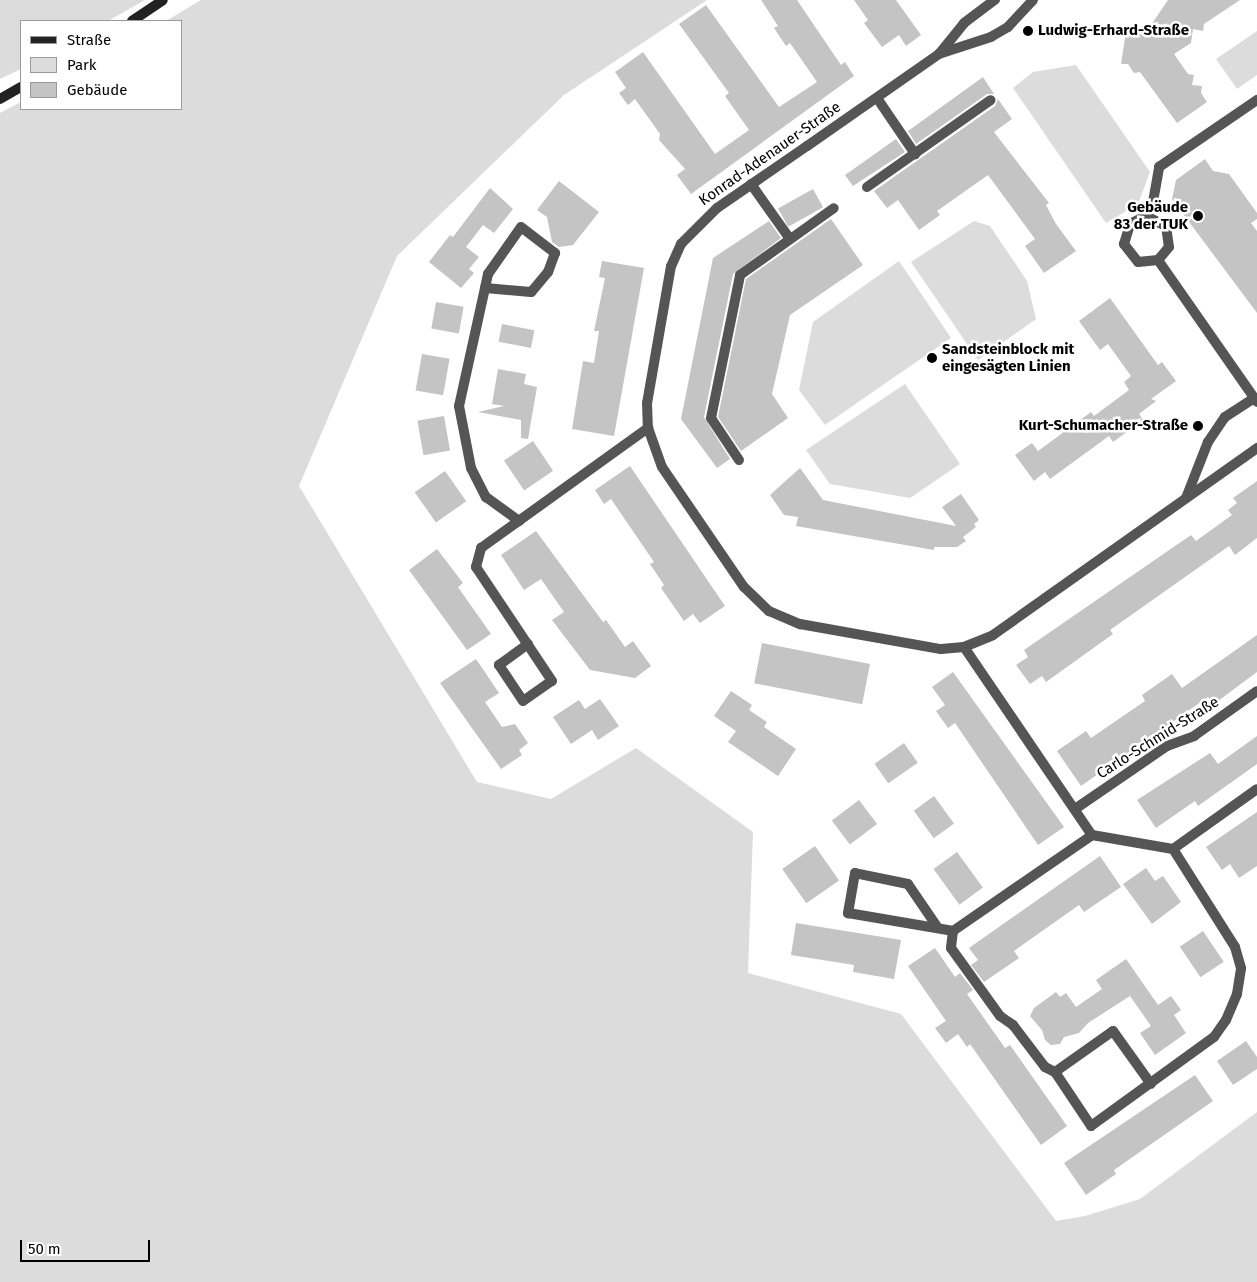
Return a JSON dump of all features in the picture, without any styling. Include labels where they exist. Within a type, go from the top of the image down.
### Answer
[{"type":"main road","points":[[133,20],[163,0]]},
{"type":"main road","points":[[0,99],[20,88]]},
{"type":"street","name":"Konrad-Adenauer-Straße","points":[[964,647],[941,649],[800,624],[769,611],[744,587],[662,467],[648,428],[648,403],[671,266],[681,244],[697,225],[752,184],[939,54],[964,22],[996,0]]},
{"type":"street","name":"Konrad-Adenauer-Straße","points":[[939,54],[991,37],[1018,19],[1033,0]]},
{"type":"street","points":[[877,98],[915,154]]},
{"type":"street","points":[[867,187],[991,100]]},
{"type":"street","points":[[1146,216],[1166,226],[1169,247],[1158,260],[1138,262],[1124,244],[1130,224],[1146,216],[1153,202],[1159,167],[1257,100]]},
{"type":"street","points":[[752,184],[790,239]]},
{"type":"street","points":[[740,460],[711,418],[740,275],[834,208]]},
{"type":"street","points":[[485,288],[531,292],[548,272],[555,253],[521,227],[488,274],[459,406],[471,468],[486,497],[519,520]]},
{"type":"street","points":[[1158,260],[1255,400],[1225,417],[1208,442],[1186,498]]},
{"type":"street","points":[[528,644],[499,665],[523,700],[552,681],[528,644],[476,567],[481,548],[648,428]]},
{"type":"street","points":[[1092,835],[964,647],[993,635],[1257,448]]},
{"type":"street","name":"Carlo-Schmid-Straße","points":[[1075,809],[1167,746],[1194,736],[1257,691]]},
{"type":"street","points":[[938,928],[908,884],[854,873],[848,913],[953,931],[1092,835],[1172,849],[1257,788]]},
{"type":"street","points":[[953,931],[951,948],[1000,1016],[1013,1025],[1045,1067],[1055,1072],[1091,1126],[1214,1037],[1226,1020],[1237,994],[1241,968],[1225,930],[1172,849]]},
{"type":"street","points":[[1055,1072],[1113,1031],[1151,1084]]},
{"type":"green space","points":[[0,0],[145,0],[110,20],[20,20],[20,69],[0,79]]},
{"type":"green space","points":[[201,0],[707,0],[564,95],[397,256],[299,486],[477,782],[551,799],[636,748],[753,832],[748,973],[901,1014],[1056,1221],[1085,1216],[1140,1199],[1257,1112],[1257,1282],[0,1282],[0,113],[20,103],[20,110],[182,110],[182,20],[168,20]]},
{"type":"green space","points":[[1257,31],[1257,75],[1237,89],[1216,59]]},
{"type":"green space","points":[[1076,65],[1150,172],[1138,204],[1106,223],[1013,88],[1033,72]]},
{"type":"green space","points":[[974,221],[990,226],[1027,281],[1036,319],[978,360],[911,262]]},
{"type":"green space","points":[[899,261],[951,338],[825,425],[799,390],[813,322]]},
{"type":"green space","points":[[905,384],[960,464],[910,498],[830,484],[806,450]]},
{"type":"building","points":[[761,0],[797,0],[841,65],[845,62],[854,76],[691,194],[677,175],[685,169],[659,140],[660,134],[635,99],[628,105],[619,93],[626,88],[615,72],[643,52],[715,154],[749,130],[725,96],[729,93],[679,24],[706,5],[779,107],[817,82],[790,43],[786,46],[774,28],[778,26]]},
{"type":"building","points":[[854,0],[896,0],[921,35],[906,46],[899,35],[882,47],[864,23],[868,20]]},
{"type":"building","points":[[1168,0],[1240,0],[1204,24],[1203,31],[1193,29],[1191,43],[1174,54],[1188,74],[1194,75],[1192,85],[1202,86],[1201,93],[1207,102],[1177,123],[1140,72],[1134,73],[1128,64],[1121,64],[1126,32],[1132,33],[1139,28],[1147,31]]},
{"type":"building","points":[[983,77],[994,94],[987,94],[916,144],[908,131]]},
{"type":"building","points":[[998,99],[1012,119],[994,132],[1049,203],[1046,205],[1056,224],[1076,251],[1044,273],[1025,246],[1035,239],[988,175],[937,211],[940,215],[919,230],[898,200],[887,208],[874,191],[995,106]]},
{"type":"building","points":[[896,139],[905,152],[853,186],[845,175]]},
{"type":"building","points":[[1205,159],[1213,171],[1229,174],[1257,213],[1257,219],[1251,223],[1257,231],[1257,313],[1172,199],[1176,180]]},
{"type":"building","points":[[559,181],[599,212],[573,245],[559,247],[552,242],[547,217],[537,210]]},
{"type":"building","points":[[490,188],[513,209],[494,233],[483,225],[466,247],[479,257],[469,269],[474,273],[461,288],[429,262],[450,235],[453,237]]},
{"type":"building","points":[[813,189],[823,207],[788,227],[778,208]]},
{"type":"building","points":[[831,219],[863,265],[790,315],[772,394],[788,418],[741,451],[718,417],[746,279]]},
{"type":"building","points":[[769,221],[781,238],[733,274],[704,417],[730,459],[717,468],[681,419],[713,258]]},
{"type":"building","points":[[602,261],[644,268],[614,436],[572,429],[583,361],[594,363],[599,331],[594,331],[605,278],[599,277]]},
{"type":"building","points":[[1110,298],[1158,365],[1162,362],[1176,381],[1151,399],[1156,401],[1139,414],[1143,420],[1113,442],[1109,436],[1050,479],[1045,472],[1034,481],[1015,455],[1032,443],[1038,451],[1091,412],[1094,416],[1129,390],[1124,382],[1131,376],[1108,344],[1100,350],[1079,321]]},
{"type":"building","points":[[436,302],[464,307],[459,333],[431,329]]},
{"type":"building","points":[[502,324],[534,330],[531,348],[499,342]]},
{"type":"building","points":[[422,354],[450,359],[443,395],[416,390]]},
{"type":"building","points":[[498,369],[526,374],[524,384],[537,387],[528,439],[521,438],[521,420],[478,412],[504,406],[492,404]]},
{"type":"building","points":[[444,416],[450,450],[423,455],[417,421]]},
{"type":"building","points":[[533,441],[553,471],[524,490],[504,461]]},
{"type":"building","points":[[630,466],[725,606],[700,623],[693,614],[684,621],[661,588],[664,585],[650,564],[654,562],[611,499],[604,504],[595,490]]},
{"type":"building","points":[[800,468],[823,500],[956,526],[942,507],[961,494],[979,520],[974,524],[976,527],[963,537],[966,541],[957,547],[934,547],[934,550],[796,526],[798,517],[784,515],[770,495]]},
{"type":"building","points":[[445,471],[466,501],[436,523],[415,492]]},
{"type":"building","points":[[1257,481],[1257,538],[1235,555],[1229,546],[1110,630],[1113,634],[1046,682],[1042,676],[1030,684],[1016,665],[1028,657],[1024,650],[1191,535],[1196,541],[1232,515],[1228,510],[1237,503],[1233,498]]},
{"type":"building","points":[[536,531],[603,622],[606,620],[625,647],[633,641],[651,666],[635,678],[590,670],[552,620],[564,612],[541,579],[524,590],[501,555]]},
{"type":"building","points":[[437,549],[463,583],[458,587],[491,634],[467,650],[409,570]]},
{"type":"building","points":[[1257,635],[1257,672],[1214,704],[1208,697],[1081,786],[1057,751],[1086,731],[1091,738],[1145,701],[1142,695],[1172,674],[1182,688]]},
{"type":"building","points":[[762,643],[870,664],[862,704],[754,683]]},
{"type":"building","points":[[476,659],[499,693],[485,702],[502,727],[515,724],[528,743],[519,750],[522,755],[501,769],[440,683]]},
{"type":"building","points":[[953,672],[1064,827],[1038,845],[955,723],[948,728],[936,711],[945,705],[932,687]]},
{"type":"building","points":[[731,691],[752,705],[749,710],[767,722],[764,727],[796,749],[778,776],[728,742],[736,731],[714,716]]},
{"type":"building","points":[[600,699],[619,726],[598,740],[592,730],[571,744],[553,717],[579,700],[585,709]]},
{"type":"building","points":[[1257,736],[1257,764],[1198,806],[1195,801],[1156,828],[1137,800],[1210,753],[1218,764]]},
{"type":"building","points":[[904,743],[918,763],[888,783],[875,764]]},
{"type":"building","points":[[934,796],[954,824],[934,838],[914,811]]},
{"type":"building","points":[[859,800],[877,824],[850,844],[832,820]]},
{"type":"building","points":[[1257,812],[1257,866],[1239,878],[1230,864],[1222,870],[1206,847]]},
{"type":"building","points":[[815,846],[839,880],[806,903],[782,869]]},
{"type":"building","points":[[957,852],[983,888],[959,905],[934,869]]},
{"type":"building","points":[[1100,856],[1121,887],[1084,912],[1079,905],[1014,951],[1019,958],[984,982],[971,965],[978,960],[969,948]]},
{"type":"building","points":[[1146,868],[1155,881],[1163,876],[1181,902],[1152,924],[1123,884]]},
{"type":"building","points":[[796,923],[901,940],[894,979],[853,972],[854,965],[791,955]]},
{"type":"building","points":[[1203,931],[1224,962],[1200,977],[1180,947]]},
{"type":"building","points":[[935,948],[955,977],[960,973],[973,990],[967,994],[1005,1048],[1010,1045],[1067,1126],[1041,1145],[970,1044],[967,1047],[958,1034],[946,1043],[935,1028],[946,1021],[908,966]]},
{"type":"building","points":[[1126,959],[1158,1005],[1171,996],[1181,1010],[1174,1015],[1186,1033],[1155,1055],[1140,1033],[1151,1026],[1130,996],[1088,1023],[1079,1033],[1064,1037],[1060,1044],[1051,1045],[1045,1040],[1042,1030],[1030,1016],[1034,1008],[1056,992],[1060,997],[1066,993],[1076,1007],[1102,989],[1096,980]]},
{"type":"building","points":[[1246,1041],[1257,1057],[1257,1069],[1233,1085],[1217,1061]]},
{"type":"building","points":[[1195,1075],[1213,1101],[1114,1170],[1116,1174],[1086,1195],[1064,1163]]},
{"type":"place","name":"Ludwig-Erhard-Straße","points":[[1028,31]]},
{"type":"place","name":"Gebäude 83 der TUK","points":[[1198,216]]},
{"type":"place","name":"Sandsteinblock mit eingesägten Linien","points":[[932,358]]},
{"type":"place","name":"Kurt-Schumacher-Straße","points":[[1198,426]]}]
